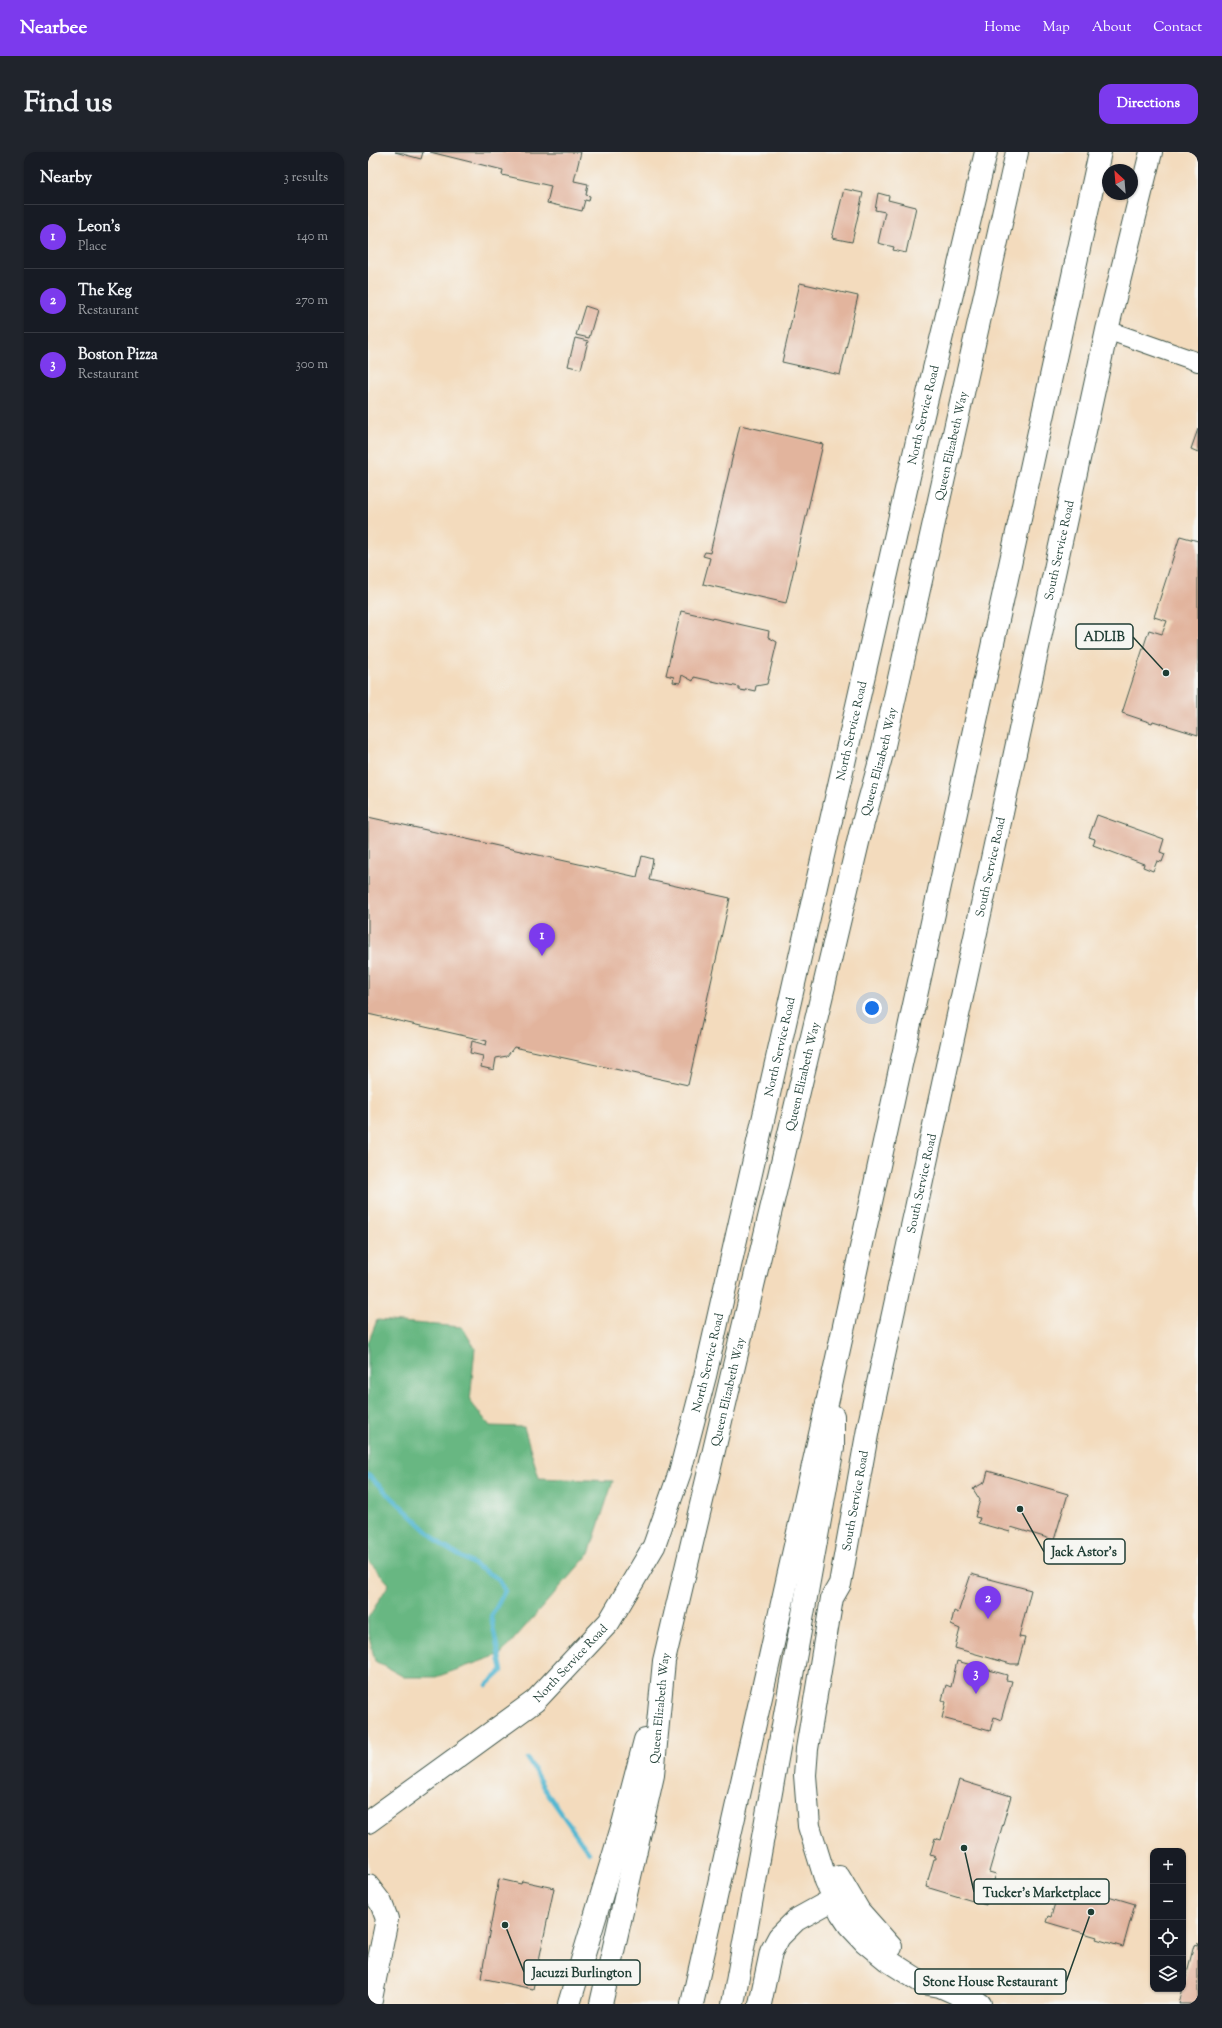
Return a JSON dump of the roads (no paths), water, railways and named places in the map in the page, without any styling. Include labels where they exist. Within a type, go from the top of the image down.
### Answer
[{"type":"main road","name":"North Service Road","points":[[368,1822],[535,1701],[609,1622],[654,1546],[680,1472],[705,1376],[924,412],[986,152]]},
{"type":"main road","name":"Queen Elizabeth Way","points":[[601,2004],[653,1775],[664,1661],[860,834],[883,750],[1017,152]]},
{"type":"main road","points":[[692,2004],[832,1381],[1100,152]]},
{"type":"main road","name":"South Service Road","points":[[980,2004],[940,1986],[923,1983],[899,1969],[876,1951],[849,1925],[838,1891],[812,1838],[807,1813],[805,1775],[808,1743],[832,1598],[840,1584],[868,1429],[1107,330],[1151,152]]},
{"type":"main road","points":[[733,2004],[833,1447],[832,1381]]},
{"type":"main road","points":[[569,2004],[624,1824],[664,1661]]},
{"type":"main road","points":[[368,1886],[381,1902],[387,1919],[370,2004]]},
{"type":"main road","points":[[760,2004],[772,1952],[779,1937],[796,1920],[838,1891]]},
{"type":"street","points":[[1107,330],[1198,362]]},
{"type":"waterway","points":[[368,1475],[443,1546],[498,1579],[505,1591],[491,1617],[502,1671],[487,1685]]},
{"type":"waterway","points":[[528,1759],[545,1790],[589,1853]]},
{"type":"place","name":"ADLIB","points":[[1166,673]]},
{"type":"place","name":"Leon's","points":[[542,956]]},
{"type":"place","name":"Jack Astor's","points":[[1020,1509]]},
{"type":"place","name":"The Keg","points":[[988,1619]]},
{"type":"place","name":"Boston Pizza","points":[[976,1694]]},
{"type":"place","name":"Tucker's Marketplace","points":[[964,1848]]},
{"type":"place","name":"Stone House Restaurant","points":[[1091,1912]]},
{"type":"place","name":"Jacuzzi Burlington","points":[[505,1925]]}]
